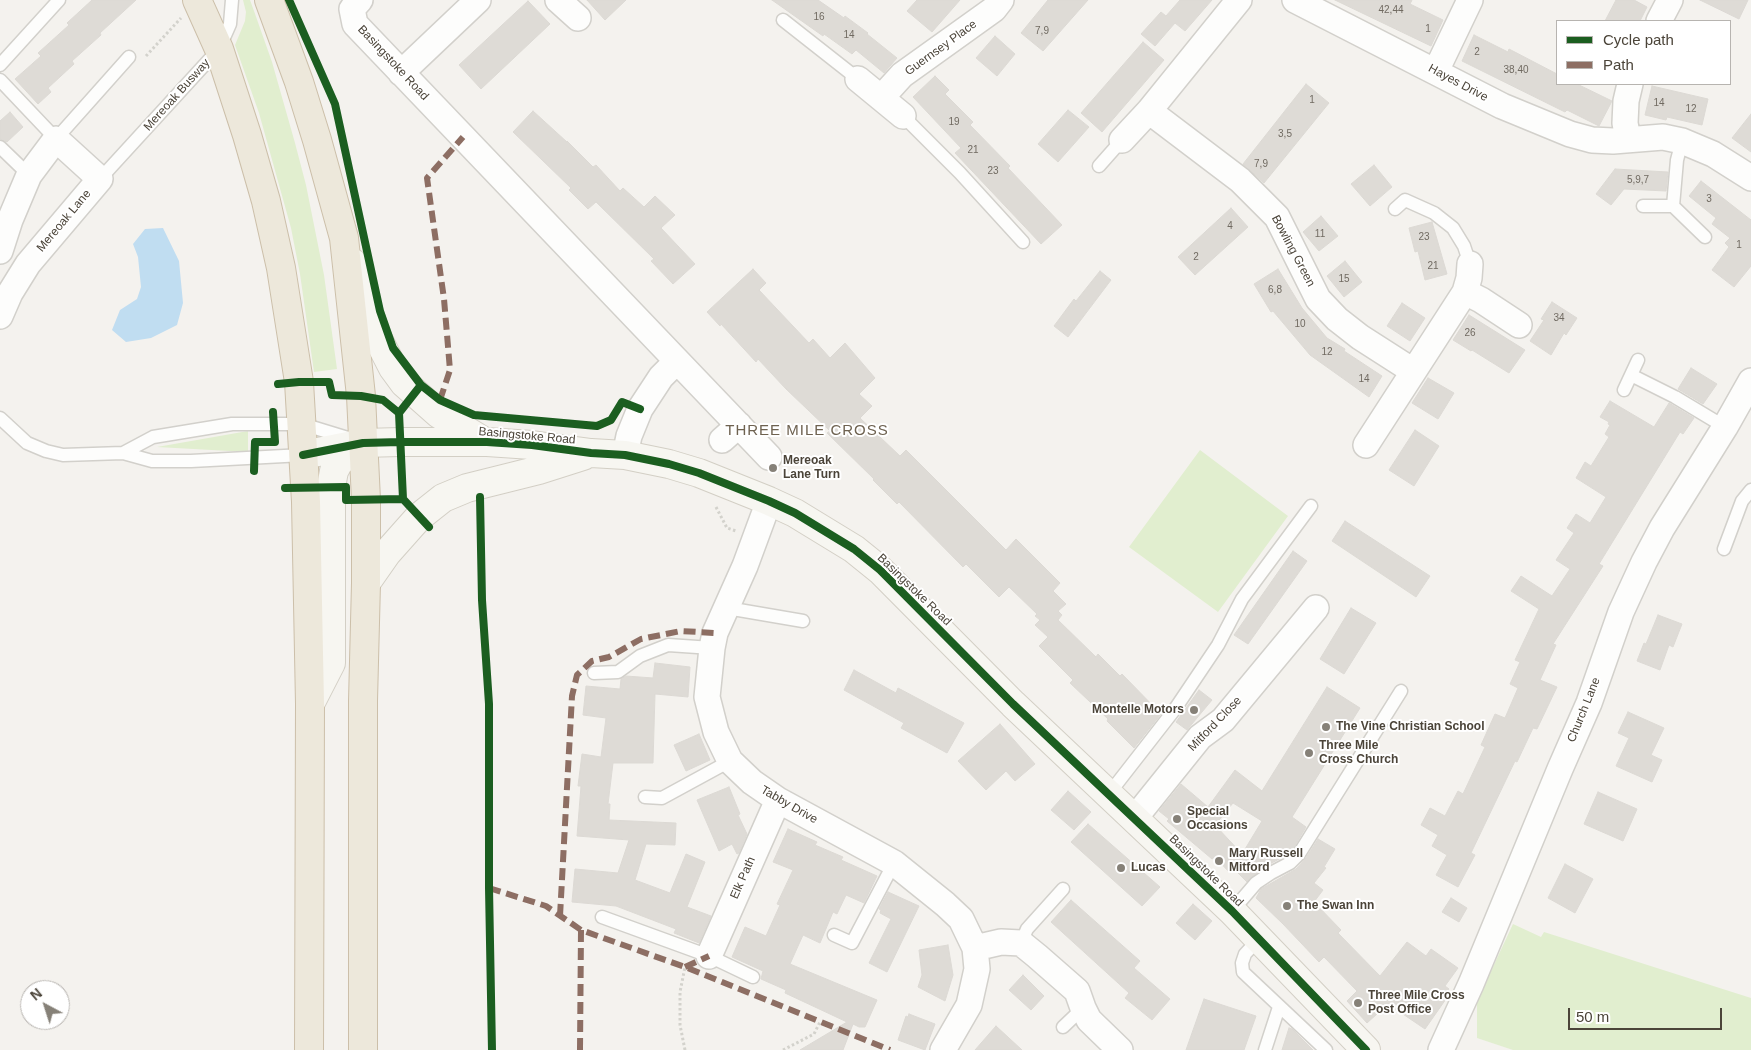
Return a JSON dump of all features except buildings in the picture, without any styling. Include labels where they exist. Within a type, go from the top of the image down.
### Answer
[{"type":"highway","points":[[197,0],[219,48],[266,201],[281,268],[299,382],[302,424],[310,704],[309,1050]]},
{"type":"highway","points":[[269,0],[299,82],[344,238],[361,396],[366,500],[363,700],[363,1050]]},
{"type":"street","name":"Basingstoke Road","points":[[360,0],[352,9],[355,24],[576,253],[677,361],[731,433],[769,457]]},
{"type":"street","points":[[402,73],[478,0]]},
{"type":"street","points":[[558,0],[578,18]]},
{"type":"street","name":"Guernsey Place","points":[[882,97],[902,75],[994,8],[1001,0]]},
{"type":"street","points":[[1122,140],[1149,111],[1239,0]]},
{"type":"street","name":"Hayes Drive","points":[[1296,0],[1502,106],[1570,134],[1592,140],[1613,141],[1663,137],[1682,141],[1713,154],[1751,178]]},
{"type":"street","points":[[1436,71],[1470,0]]},
{"type":"street","points":[[1660,20],[1670,0]]},
{"type":"street","points":[[858,79],[904,116]]},
{"type":"street","points":[[1628,139],[1626,101],[1630,85]]},
{"type":"street","name":"Bowling Green","points":[[1149,111],[1240,180],[1277,217],[1318,299],[1338,319],[1360,337],[1413,371]]},
{"type":"street","points":[[0,252],[10,220],[30,175],[56,139]]},
{"type":"street","name":"Mereoak Lane","points":[[0,316],[5,289],[100,179],[56,139]]},
{"type":"street","points":[[344,238],[376,335],[393,368],[408,388],[439,414],[487,442]]},
{"type":"street","points":[[1366,445],[1465,292],[1470,278],[1470,264]]},
{"type":"street","points":[[1465,292],[1481,300],[1519,325]]},
{"type":"street","points":[[625,455],[629,436],[640,409],[662,377],[677,361]]},
{"type":"street","name":"Church Lane","points":[[1441,1050],[1471,984],[1589,704],[1621,612],[1644,562],[1662,528],[1725,427],[1751,381]]},
{"type":"street","name":"Basingstoke Road","points":[[303,455],[363,443],[487,442],[625,455],[669,464],[700,473],[795,513],[854,549],[880,570],[1006,697],[1232,911],[1260,939],[1357,1047]]},
{"type":"street","points":[[310,704],[331,663],[331,487],[334,471],[339,462],[363,443]]},
{"type":"street","points":[[366,583],[387,554],[419,517],[443,498],[467,488],[539,470],[591,453]]},
{"type":"street","name":"Tabby Drive","points":[[769,501],[727,608],[715,633],[707,697],[716,732],[730,760],[752,782],[778,800],[894,863],[961,919],[975,948],[977,969],[969,1005],[943,1050]]},
{"type":"street","name":"Mitford Close","points":[[1134,819],[1200,737],[1223,720],[1316,608]]},
{"type":"street","name":"Elk Path","points":[[709,956],[778,800]]},
{"type":"street","points":[[975,948],[1001,942],[1021,943],[1077,991],[1089,1020],[1120,1050]]},
{"type":"lane","points":[[0,65],[59,0]]},
{"type":"lane","name":"Mereoak Busway","points":[[100,179],[219,48],[230,24],[232,0]]},
{"type":"lane","points":[[783,20],[858,79]]},
{"type":"lane","points":[[0,80],[56,139],[129,57]]},
{"type":"lane","points":[[904,116],[960,173],[1023,242]]},
{"type":"lane","points":[[1099,166],[1122,140]]},
{"type":"lane","points":[[1673,206],[1682,141]]},
{"type":"lane","points":[[0,148],[30,175]]},
{"type":"lane","points":[[1394,209],[1405,200],[1434,212],[1453,228],[1464,246],[1470,264]]},
{"type":"lane","points":[[1643,206],[1673,206],[1705,237]]},
{"type":"lane","points":[[1624,390],[1638,360]]},
{"type":"lane","points":[[1631,375],[1725,427]]},
{"type":"lane","points":[[0,418],[27,443],[46,451],[63,454],[123,453],[152,461],[191,461],[303,455]]},
{"type":"lane","points":[[123,453],[153,437],[185,431],[232,424],[302,424]]},
{"type":"lane","name":"Basingstoke Road","points":[[302,424],[363,443]]},
{"type":"lane","points":[[1724,548],[1742,501],[1751,490]]},
{"type":"lane","points":[[1108,795],[1175,709],[1218,645],[1242,600],[1310,506]]},
{"type":"lane","points":[[727,608],[803,621]]},
{"type":"lane","points":[[594,673],[618,672],[640,656],[668,645],[712,648]]},
{"type":"lane","points":[[1232,911],[1256,883],[1270,873],[1290,863],[1298,854],[1401,691]]},
{"type":"lane","points":[[645,797],[662,798],[730,760]]},
{"type":"lane","points":[[834,935],[852,943],[894,863]]},
{"type":"lane","points":[[1021,943],[1027,929],[1063,889]]},
{"type":"lane","points":[[602,917],[709,956],[753,977]]},
{"type":"lane","points":[[1260,939],[1244,954],[1243,972],[1326,1050]]},
{"type":"lane","points":[[1265,1050],[1279,1007]]},
{"type":"lane","points":[[1063,1028],[1083,1008]]},
{"type":"path","points":[[684,1050],[680,1025],[680,992],[685,967]]},
{"type":"path","points":[[783,1050],[814,1034],[820,1022]]},
{"type":"green space","points":[[243,0],[250,0],[272,62],[306,185],[324,275],[337,369],[314,372],[300,274],[291,228],[259,113],[235,45],[245,21],[246,12]]},
{"type":"green space","points":[[248,431],[248,452],[157,447]]},
{"type":"green space","points":[[1200,450],[1288,516],[1218,612],[1129,547]]},
{"type":"green space","points":[[1513,924],[1541,937],[1544,932],[1751,998],[1751,1050],[1513,1050],[1477,1038],[1477,1001]]},
{"type":"water","points":[[163,228],[179,261],[183,303],[177,325],[151,338],[126,342],[112,330],[120,310],[137,299],[141,287],[138,257],[133,244],[145,229]]},
{"type":"marked path","points":[[440,400],[450,370],[444,299],[427,178],[463,137]]},
{"type":"marked path","points":[[560,916],[572,696],[577,675],[592,661],[609,657],[641,639],[681,631],[715,633]]},
{"type":"marked path","points":[[489,888],[546,906],[581,930],[685,967],[890,1050]]},
{"type":"marked path","points":[[580,1050],[581,930]]},
{"type":"marked path","points":[[685,967],[709,956]]},
{"type":"cycle path","points":[[289,0],[335,104],[380,311],[393,348],[421,385],[440,400],[474,415],[597,426],[611,420],[622,402],[640,409]]},
{"type":"cycle path","points":[[278,384],[329,382],[332,395],[361,396],[383,400],[399,413]]},
{"type":"cycle path","points":[[421,385],[399,413],[403,499],[429,527]]},
{"type":"cycle path","points":[[254,471],[255,442],[275,442],[273,412]]},
{"type":"cycle path","points":[[303,455],[363,443],[400,442],[487,442],[625,455],[669,464],[699,473],[795,513],[854,549],[880,570],[1013,704],[1232,911],[1366,1050]]},
{"type":"cycle path","points":[[285,488],[346,487],[346,500],[403,499]]},
{"type":"cycle path","points":[[480,497],[482,600],[489,704],[489,888],[492,1050]]},
{"type":"place","name":"Mereoak Lane Turn","points":[[773,468]]},
{"type":"place","name":"Montelle Motors","points":[[1194,710]]},
{"type":"place","name":"The Vine Christian School","points":[[1326,727]]},
{"type":"place","name":"Three Mile Cross Church","points":[[1309,753]]},
{"type":"place","name":"Special Occasions","points":[[1177,819]]},
{"type":"place","name":"Mary Russell Mitford","points":[[1219,861]]},
{"type":"place","name":"Lucas","points":[[1121,868]]},
{"type":"place","name":"The Swan Inn","points":[[1287,906]]},
{"type":"place","name":"Three Mile Cross Post Office","points":[[1358,1003]]},
{"type":"district","name":"THREE MILE CROSS","points":[[807,431]]}]
